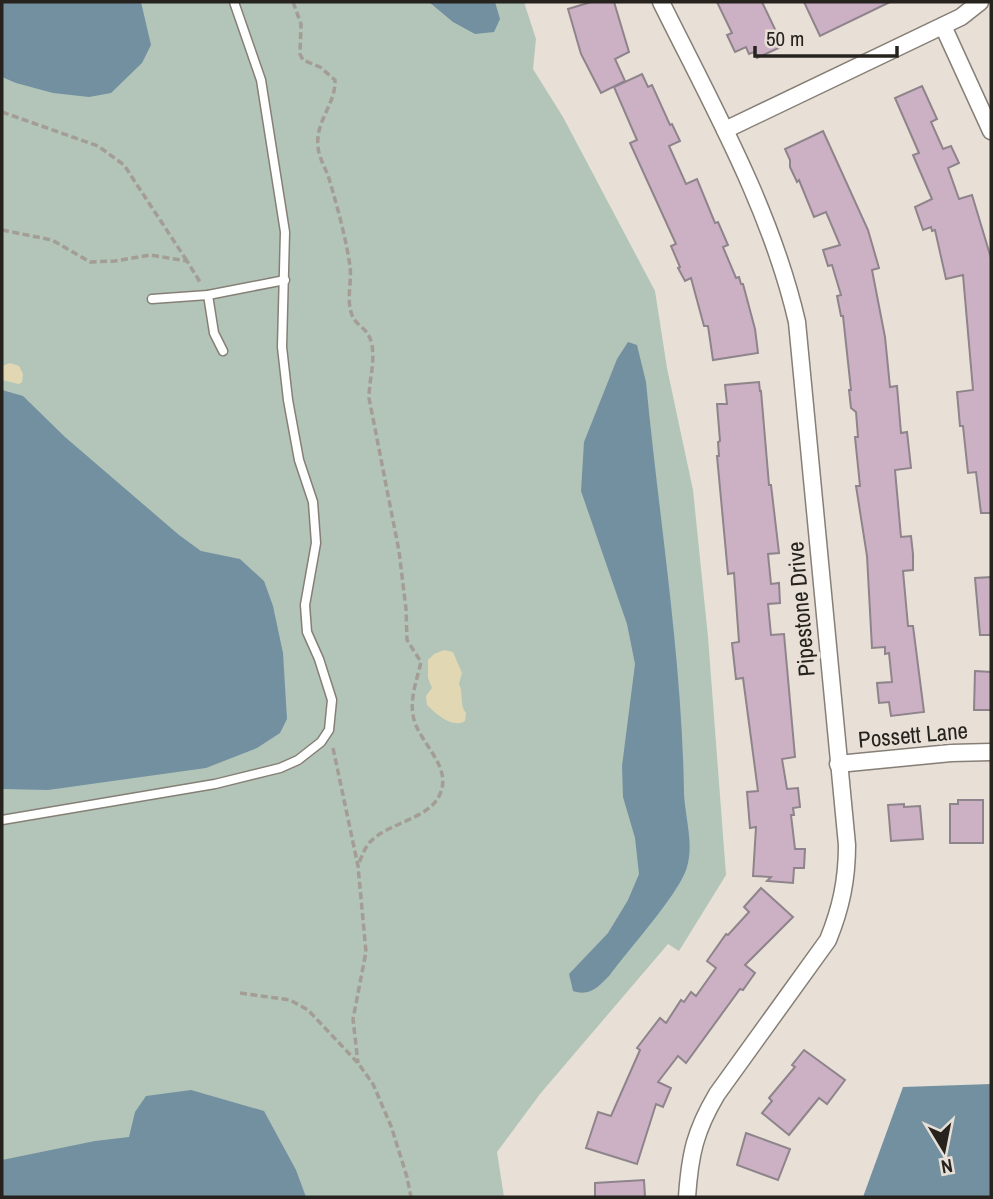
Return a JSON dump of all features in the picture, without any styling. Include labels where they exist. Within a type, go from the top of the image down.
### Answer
[{"type":"street","name":"Pipestone Drive","points":[[661,2],[725,130],[768,228],[797,323],[847,845],[847,876],[840,912],[828,940],[704,1116],[693,1142],[687,1197]]},
{"type":"street","points":[[725,130],[961,17],[980,2]]},
{"type":"street","points":[[943,26],[991,131]]},
{"type":"street","name":"Possett Lane","points":[[838,764],[991,752]]},
{"type":"lane","points":[[2,820],[215,784],[279,768],[298,760],[321,743],[329,730],[332,699],[307,632],[305,605],[316,543],[313,502],[299,460],[282,347],[285,232],[261,80],[234,2]]},
{"type":"lane","points":[[152,299],[208,295],[285,279]]},
{"type":"lane","points":[[208,295],[214,333],[223,351]]},
{"type":"path","points":[[293,2],[300,24],[300,54],[303,60],[320,67],[335,80],[336,92],[321,120],[318,149],[330,182],[350,267],[352,317],[367,330],[371,343],[373,366],[369,398],[399,551],[407,640],[421,662],[412,703],[413,717],[443,776],[440,795],[427,810],[404,820],[371,841],[358,866]]},
{"type":"path","points":[[2,112],[98,146],[124,165],[208,295]]},
{"type":"path","points":[[2,230],[52,240],[90,262],[149,255],[187,261]]},
{"type":"path","points":[[329,730],[358,866],[366,952],[354,1018],[358,1063]]},
{"type":"path","points":[[240,993],[290,1000],[308,1010],[358,1063],[373,1084],[391,1126],[411,1197]]},
{"type":"green space","points":[[2,2],[524,2],[536,39],[533,69],[563,117],[655,291],[667,368],[693,490],[708,637],[726,875],[679,951],[668,944],[540,1094],[497,1152],[504,1197],[2,1197]]},
{"type":"sand","points":[[10,363],[19,366],[23,374],[19,384],[2,380],[2,366]]},
{"type":"sand","points":[[444,650],[453,652],[462,673],[459,684],[466,713],[465,721],[460,723],[450,722],[427,705],[426,696],[432,688],[428,678],[428,660]]},
{"type":"water","points":[[2,2],[141,2],[151,45],[142,63],[111,93],[89,97],[53,93],[16,83],[2,77]]},
{"type":"water","points":[[429,2],[495,2],[500,19],[494,32],[475,34],[453,22]]},
{"type":"water","points":[[628,342],[637,345],[646,382],[675,639],[690,849],[682,878],[653,921],[610,975],[594,989],[584,993],[573,991],[569,974],[608,933],[628,900],[639,874],[635,838],[623,797],[622,766],[635,664],[627,624],[581,491],[584,442],[617,359]]},
{"type":"water","points":[[2,390],[23,396],[65,437],[179,535],[201,551],[240,559],[264,581],[273,606],[283,653],[287,719],[280,733],[257,748],[206,768],[48,790],[2,789]]},
{"type":"water","points":[[991,1084],[991,1197],[863,1197],[903,1087]]},
{"type":"water","points":[[191,1090],[264,1111],[296,1170],[306,1197],[2,1197],[2,1160],[95,1141],[129,1137],[135,1112],[146,1096]]},
{"type":"building","points":[[591,2],[614,2],[629,52],[615,59],[625,81],[601,93],[581,54],[568,9]]},
{"type":"building","points":[[717,2],[762,2],[783,46],[757,58],[754,52],[749,54],[746,47],[735,52],[727,35],[732,33]]},
{"type":"building","points":[[804,2],[890,2],[820,36]]},
{"type":"building","points":[[642,74],[648,87],[652,85],[680,141],[669,146],[686,184],[697,179],[715,223],[718,222],[728,245],[723,247],[736,278],[739,277],[743,284],[755,329],[758,353],[713,360],[708,326],[704,326],[691,278],[685,281],[678,268],[680,267],[671,246],[676,244],[630,143],[637,140],[614,87]]},
{"type":"building","points":[[922,86],[937,119],[931,122],[943,149],[951,146],[959,163],[948,168],[959,199],[972,195],[991,258],[991,513],[981,513],[976,472],[968,473],[963,426],[960,426],[957,392],[973,390],[963,275],[946,279],[935,230],[932,231],[931,227],[923,230],[915,207],[932,199],[913,155],[919,153],[895,98]]},
{"type":"building","points":[[823,131],[868,230],[879,268],[872,270],[885,337],[890,387],[897,386],[901,433],[907,432],[911,468],[895,470],[901,537],[911,536],[913,570],[903,571],[908,626],[913,626],[924,712],[891,716],[889,702],[879,703],[877,683],[892,682],[889,653],[885,654],[885,647],[872,648],[867,556],[856,486],[860,486],[855,437],[858,437],[856,412],[851,408],[843,316],[837,296],[841,295],[832,265],[828,266],[823,250],[840,245],[826,212],[814,217],[799,180],[797,182],[790,167],[785,149]]},
{"type":"building","points":[[759,382],[779,553],[768,554],[771,584],[779,583],[780,603],[768,604],[771,635],[784,634],[795,757],[782,759],[787,789],[798,788],[800,807],[793,808],[794,815],[791,815],[795,849],[805,849],[804,868],[794,868],[793,883],[767,881],[771,877],[753,876],[756,827],[750,828],[747,792],[758,791],[743,678],[736,679],[732,643],[739,642],[734,573],[728,574],[717,456],[720,441],[717,404],[727,404],[725,385]]},
{"type":"building","points":[[991,577],[991,635],[980,635],[975,578]]},
{"type":"building","points":[[975,671],[991,672],[991,710],[974,710]]},
{"type":"building","points":[[958,800],[983,800],[983,843],[950,843],[950,804],[958,804]]},
{"type":"building","points":[[904,804],[904,807],[920,806],[923,839],[891,841],[888,805]]},
{"type":"building","points":[[761,888],[793,917],[745,965],[755,973],[743,990],[740,989],[686,1063],[678,1056],[658,1082],[671,1088],[663,1107],[656,1104],[637,1164],[586,1148],[598,1112],[611,1116],[640,1050],[637,1048],[660,1018],[666,1023],[681,1000],[684,1002],[691,992],[696,996],[716,968],[707,961],[726,934],[728,935],[749,912],[744,907]]},
{"type":"building","points":[[804,1050],[845,1080],[827,1104],[819,1098],[789,1135],[762,1113],[772,1101],[769,1098],[795,1067],[792,1065]]},
{"type":"building","points":[[746,1133],[790,1149],[778,1180],[737,1165]]},
{"type":"building","points":[[644,1180],[645,1197],[595,1197],[595,1183]]}]
